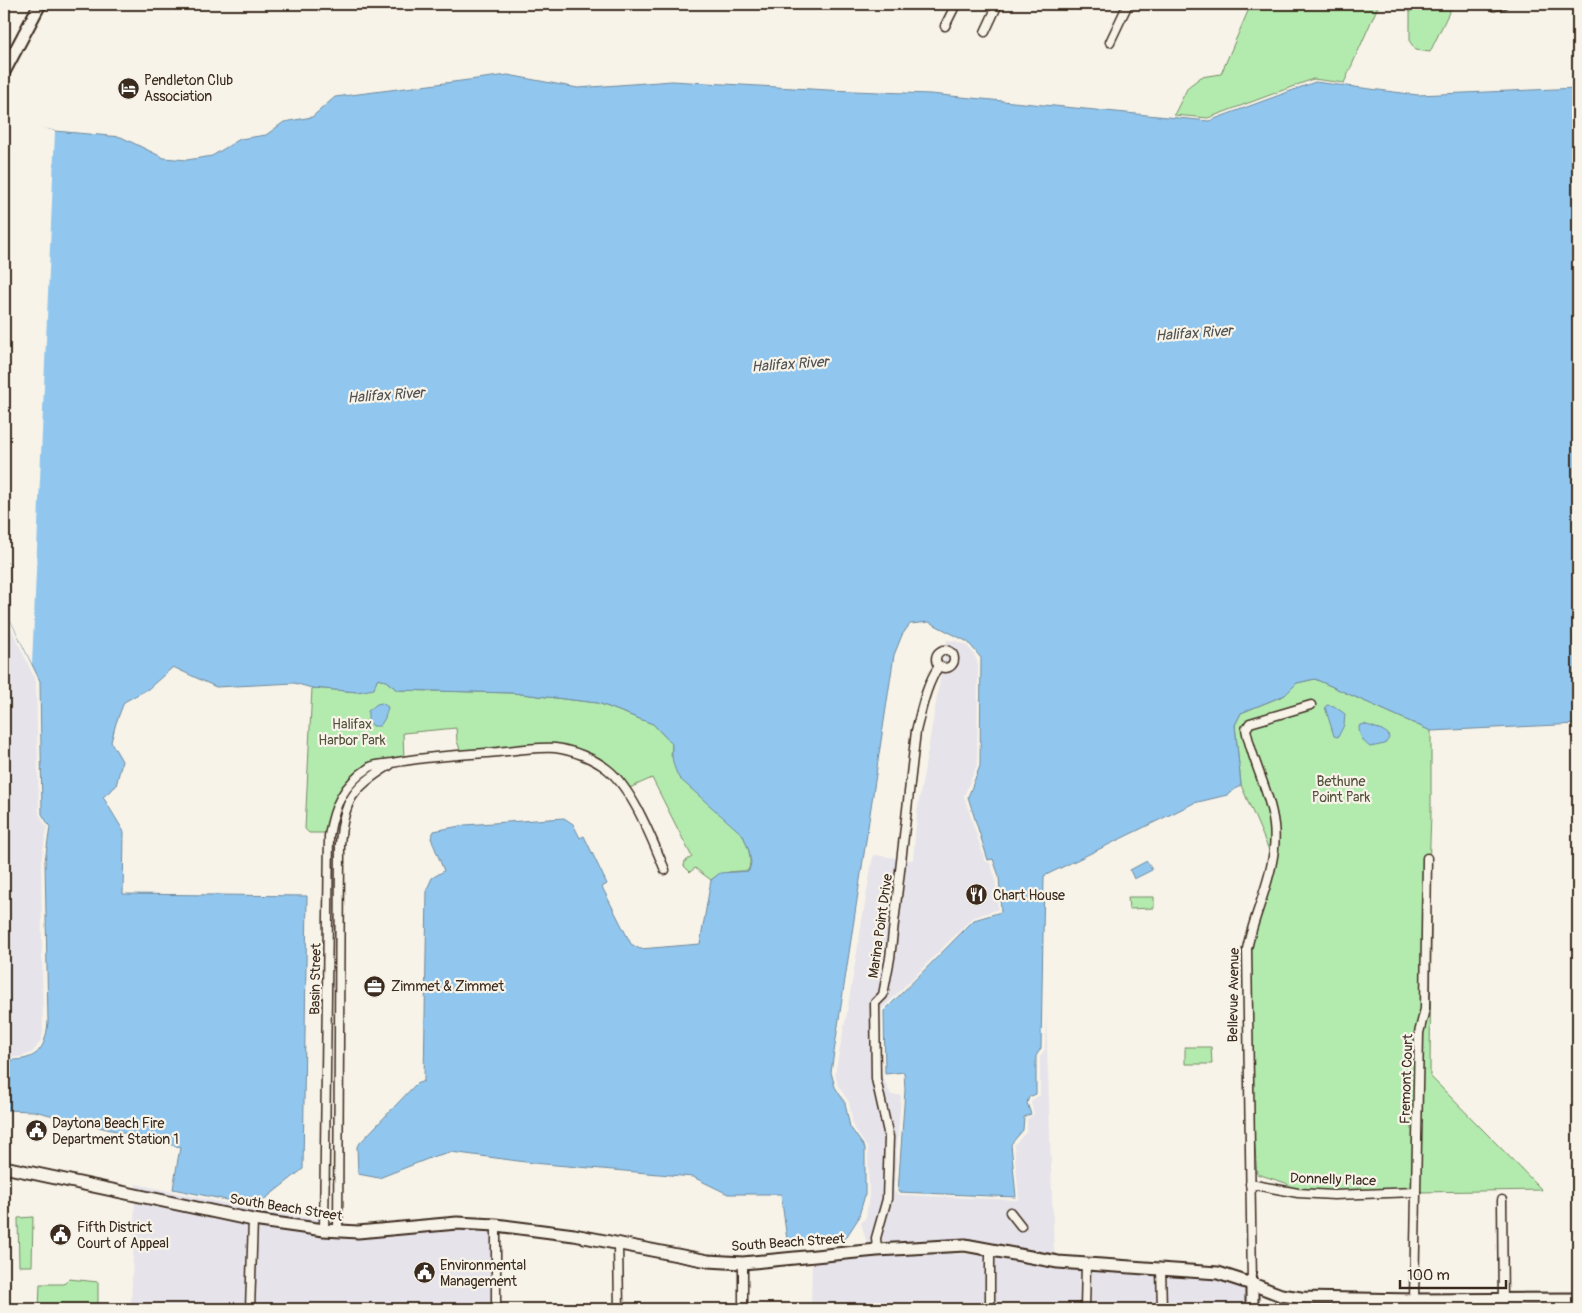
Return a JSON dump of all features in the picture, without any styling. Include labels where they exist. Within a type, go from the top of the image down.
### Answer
[{"type":"street","points":[[4,72],[40,4]]},
{"type":"street","points":[[945,26],[956,4]]},
{"type":"street","points":[[985,32],[998,4]]},
{"type":"street","points":[[1110,42],[1128,4]]},
{"type":"street","points":[[1493,4],[1494,6],[1504,4]]},
{"type":"street","name":"Marina Point Drive","points":[[877,1250],[876,1238],[887,1200],[888,1136],[876,1078],[875,1004],[883,995],[890,958],[916,731],[931,678],[939,666]]},
{"type":"street","name":"Bellevue Avenue","points":[[1252,1309],[1247,949],[1269,870],[1274,839],[1270,800],[1246,729],[1250,724],[1311,705]]},
{"type":"street","name":"Basin Street","points":[[324,1230],[329,836],[332,817],[343,792],[372,766],[394,762],[555,748],[573,752],[607,768],[620,782],[650,837],[665,870]]},
{"type":"street","name":"Basin Street","points":[[338,1232],[341,836],[345,809],[352,797],[362,784],[394,762]]},
{"type":"street","points":[[329,836],[341,836]]},
{"type":"street","name":"Fremont Court","points":[[1414,1300],[1419,1033],[1426,1009],[1426,858]]},
{"type":"street","points":[[328,902],[340,902]]},
{"type":"street","points":[[327,970],[339,970]]},
{"type":"street","points":[[327,1014],[339,1014]]},
{"type":"street","points":[[326,1108],[338,1108]]},
{"type":"street","name":"South Beach Street","points":[[4,1167],[253,1220],[338,1232],[358,1232],[457,1223],[496,1225],[574,1236],[708,1261],[743,1263],[877,1250],[965,1245],[990,1248],[1058,1262],[1218,1273],[1281,1295],[1301,1298],[1414,1300],[1503,1305],[1578,1299]]},
{"type":"street","name":"Donnelly Place","points":[[1250,1184],[1298,1193],[1334,1195],[1416,1192]]},
{"type":"street","points":[[1502,1200],[1503,1305]]},
{"type":"street","points":[[1010,1212],[1021,1226]]},
{"type":"street","points":[[250,1309],[253,1220]]},
{"type":"street","points":[[496,1225],[496,1309]]},
{"type":"street","points":[[618,1244],[619,1309]]},
{"type":"street","points":[[990,1248],[990,1309]]},
{"type":"street","points":[[743,1263],[743,1309]]},
{"type":"street","points":[[1085,1309],[1086,1264]]},
{"type":"street","points":[[1161,1269],[1162,1309]]},
{"type":"shaded area","points":[[4,563],[6,565],[8,622],[36,681],[39,814],[47,827],[41,861],[43,1033],[33,1052],[20,1057],[6,1057]]},
{"type":"shaded area","points":[[947,640],[956,641],[967,645],[978,664],[977,765],[964,796],[985,861],[990,863],[995,876],[998,909],[972,918],[881,1010],[881,1074],[891,1095],[901,1095],[894,1191],[898,1195],[1019,1199],[1014,1145],[1027,1131],[1027,1119],[1034,1114],[1032,1100],[1040,1095],[1040,1057],[1045,1049],[1046,1014],[1054,1255],[995,1246],[881,1246],[880,1239],[891,1200],[893,1138],[880,1078],[879,1005],[887,996],[895,954],[887,952],[879,993],[871,1003],[872,1078],[884,1137],[883,1199],[872,1237],[873,1247],[868,1247],[861,1223],[866,1217],[869,1195],[868,1149],[853,1126],[849,1102],[838,1086],[835,1073],[872,861],[874,855],[913,860],[917,812]],"holes":[[[1011,1207],[1026,1227],[1020,1231],[1005,1211]]]},
{"type":"shaded area","points":[[136,1184],[256,1210],[267,1207],[295,1216],[320,1219],[320,1226],[254,1216],[136,1191]]},
{"type":"shaded area","points":[[135,1198],[249,1223],[246,1309],[131,1309]]},
{"type":"shaded area","points":[[257,1224],[320,1234],[457,1227],[492,1228],[492,1309],[255,1309]]},
{"type":"shaded area","points":[[888,1253],[986,1254],[986,1309],[811,1309],[812,1260]]},
{"type":"shaded area","points":[[994,1255],[1082,1267],[1081,1309],[994,1309]]},
{"type":"shaded area","points":[[1090,1268],[1157,1273],[1158,1309],[1089,1309]]},
{"type":"shaded area","points":[[1165,1273],[1217,1277],[1248,1286],[1248,1309],[1166,1309]]},
{"type":"green space","points":[[1251,4],[1379,4],[1344,83],[1313,79],[1208,118],[1174,115],[1188,87],[1201,77],[1221,74]]},
{"type":"green space","points":[[1402,4],[1453,4],[1430,52],[1416,50],[1410,42],[1410,12]]},
{"type":"green space","name":"Halifax Harbor Park","points":[[376,679],[386,681],[397,690],[513,693],[598,703],[653,724],[672,744],[671,756],[743,835],[750,857],[748,871],[724,873],[711,880],[695,868],[690,872],[684,866],[685,861],[692,857],[652,778],[625,790],[607,768],[555,748],[462,755],[457,741],[456,728],[403,733],[404,760],[373,766],[343,792],[329,833],[309,833],[305,829],[312,688],[358,692]]},
{"type":"green space","name":"Bethune Point Park","points":[[1315,679],[1431,731],[1431,814],[1426,954],[1419,1033],[1416,1192],[1298,1193],[1286,1183],[1257,1174],[1248,1061],[1247,949],[1272,857],[1241,785],[1235,725],[1241,713],[1285,695],[1297,683]]},
{"type":"green space","points":[[1128,897],[1154,897],[1154,908],[1129,909]]},
{"type":"green space","points":[[1431,914],[1430,1076],[1542,1190],[1420,1192],[1423,1034],[1429,1009]]},
{"type":"green space","points":[[1185,1047],[1211,1047],[1212,1064],[1185,1064]]},
{"type":"green space","points":[[33,1217],[32,1266],[19,1266],[18,1218]]},
{"type":"green space","points":[[69,1279],[98,1282],[98,1309],[39,1309],[40,1284],[64,1284]]},
{"type":"water","name":"Halifax River","points":[[508,75],[578,88],[672,81],[930,94],[1209,121],[1315,82],[1418,95],[1578,88],[1578,724],[1431,731],[1315,679],[1297,683],[1285,695],[1241,713],[1235,725],[1241,785],[1227,795],[1194,803],[1044,876],[1041,1048],[1036,1056],[1036,1094],[1029,1097],[1027,1103],[1031,1114],[1024,1117],[1023,1130],[1011,1144],[1016,1197],[898,1192],[905,1090],[904,1072],[885,1074],[884,1011],[974,920],[1001,912],[999,876],[993,859],[988,860],[968,797],[980,766],[981,658],[968,642],[929,622],[910,624],[902,635],[894,655],[831,1072],[835,1087],[845,1103],[850,1127],[865,1148],[865,1195],[858,1219],[845,1239],[787,1240],[781,1194],[728,1194],[693,1177],[533,1163],[451,1152],[435,1156],[379,1178],[358,1174],[357,1146],[416,1084],[424,1081],[427,889],[432,878],[444,871],[431,838],[434,831],[465,825],[564,818],[573,824],[580,838],[584,836],[607,884],[602,887],[631,944],[640,949],[700,944],[711,880],[720,873],[749,871],[751,863],[749,851],[743,835],[679,778],[673,761],[672,744],[653,724],[598,703],[513,693],[397,690],[386,681],[377,679],[374,689],[358,692],[312,688],[294,683],[216,687],[173,667],[148,689],[124,702],[111,742],[122,761],[116,786],[103,797],[124,832],[123,894],[307,896],[303,1169],[256,1206],[173,1189],[180,1147],[34,1111],[4,1110],[4,1060],[23,1059],[36,1053],[44,1042],[48,1022],[45,861],[50,827],[42,814],[40,681],[11,621],[10,564],[4,560],[4,121],[55,131],[121,137],[164,158],[187,160],[212,156],[240,139],[266,135],[284,122],[312,117],[335,97]]},
{"type":"water","points":[[382,703],[388,707],[385,718],[380,726],[373,726],[368,720],[368,711],[377,704]]},
{"type":"water","points":[[1327,705],[1334,706],[1345,714],[1344,725],[1338,737],[1334,736],[1325,707]]},
{"type":"water","points":[[1364,724],[1388,734],[1389,738],[1385,744],[1370,747],[1367,745],[1362,738],[1359,726]]},
{"type":"water","points":[[1147,861],[1152,870],[1134,879],[1130,870]]},
{"type":"pier","points":[[4,118],[55,131],[32,664],[11,621],[10,564],[4,560]]},
{"type":"place","name":"Pendleton Club Association","points":[[128,88]]},
{"type":"place","name":"Chart House","points":[[977,895]]},
{"type":"place","name":"Zimmet & Zimmet","points":[[375,986]]},
{"type":"place","name":"Daytona Beach Fire Department Station 1","points":[[36,1131]]},
{"type":"place","name":"Fifth District Court of Appeal","points":[[61,1235]]},
{"type":"place","name":"Environmental Management","points":[[424,1273]]}]
